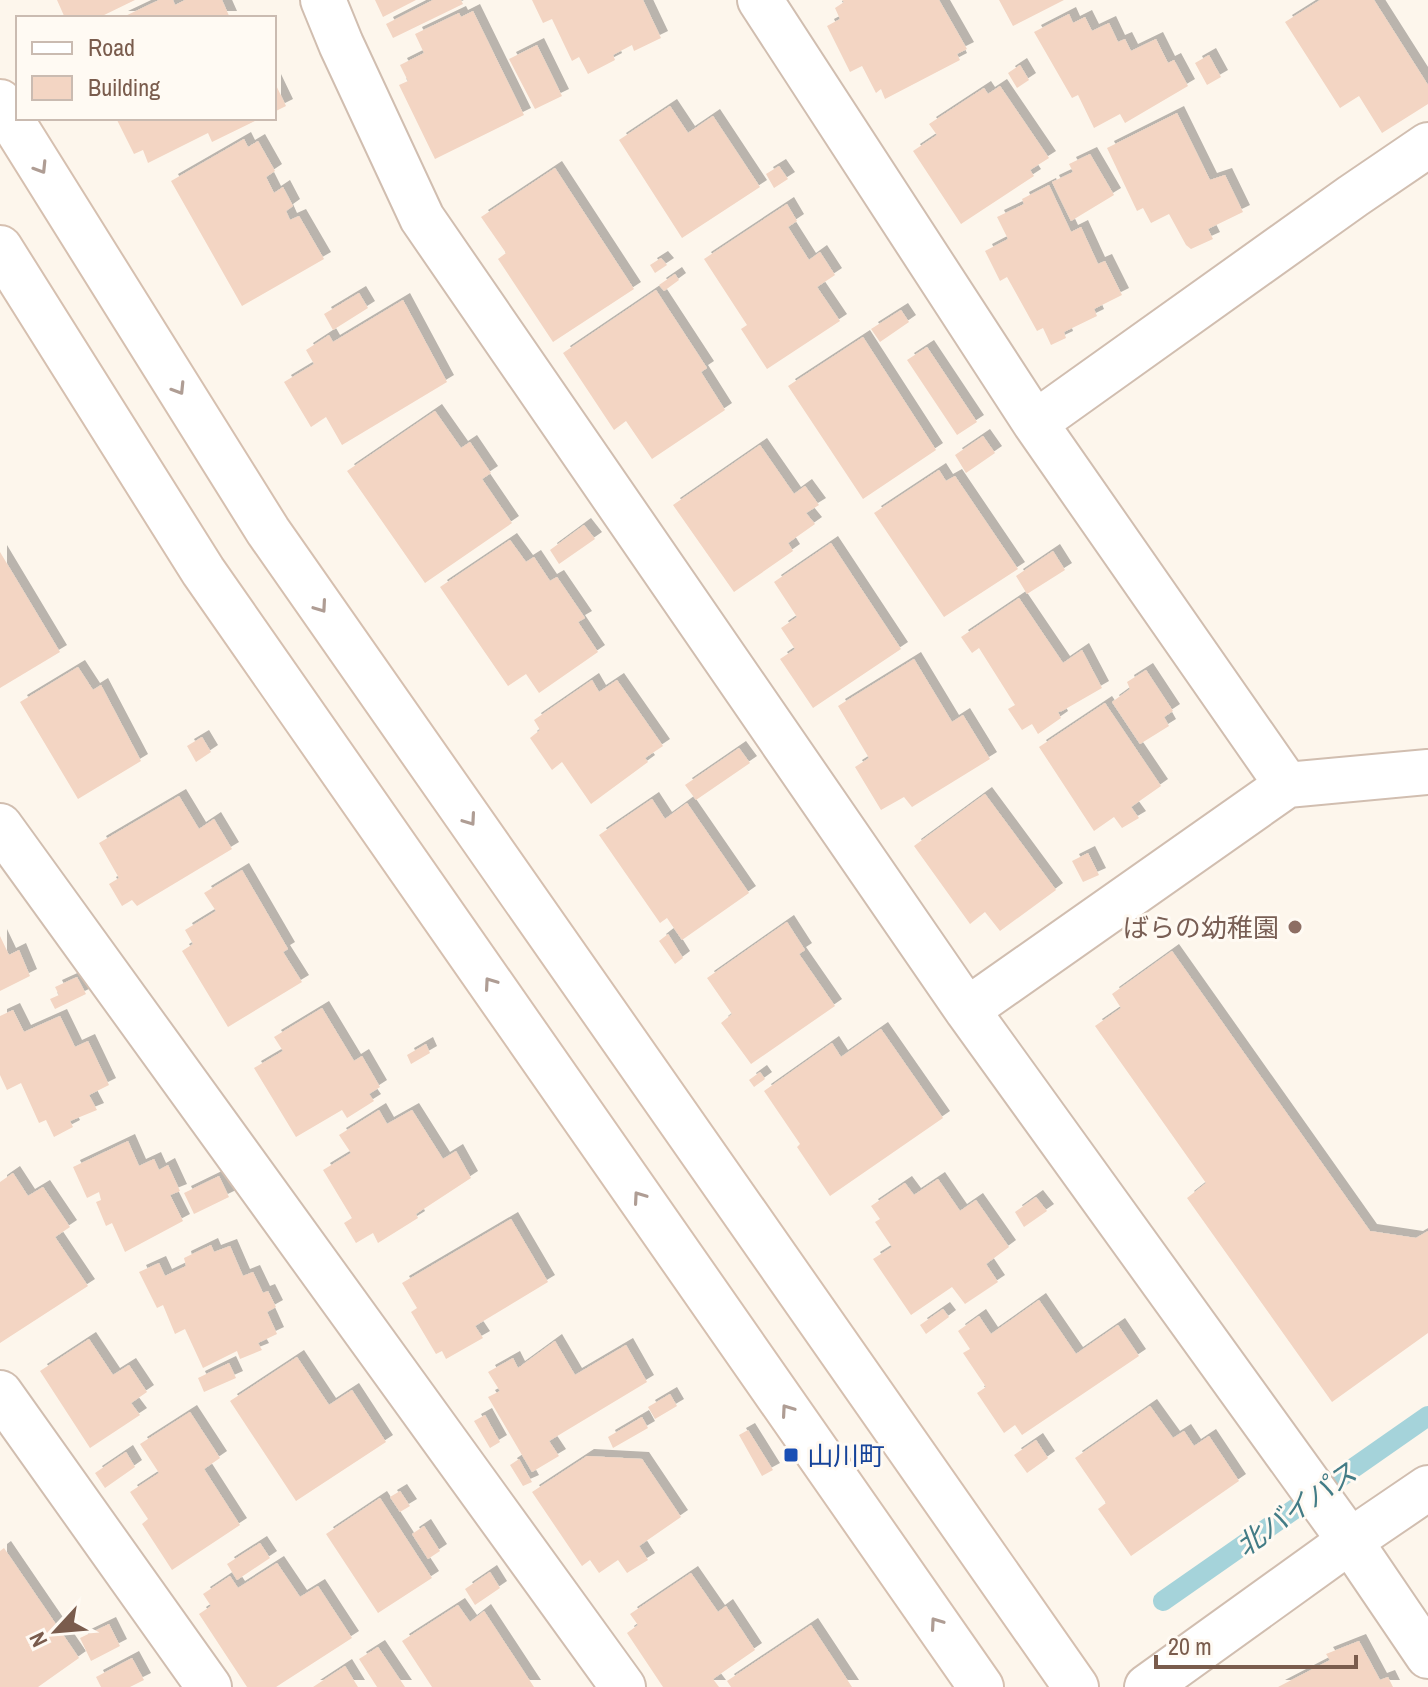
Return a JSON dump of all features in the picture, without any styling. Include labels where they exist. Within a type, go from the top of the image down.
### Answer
[{"type":"street","points":[[323,0],[422,218],[967,1010],[1350,1541],[1428,1656]]},
{"type":"street","points":[[760,0],[1035,423],[1287,785]]},
{"type":"street","points":[[0,102],[268,531],[1076,1687]]},
{"type":"street","points":[[1035,423],[1428,145]]},
{"type":"street","points":[[0,248],[212,584],[981,1687]]},
{"type":"street","points":[[967,1010],[1287,785],[1428,772]]},
{"type":"street","points":[[0,826],[623,1687]]},
{"type":"street","points":[[0,1393],[209,1687]]},
{"type":"street","points":[[1147,1687],[1428,1488]]},
{"type":"building","points":[[57,0],[135,0],[102,16],[64,16]]},
{"type":"building","points":[[159,0],[173,0],[175,5],[185,0],[222,0],[229,16],[125,16]]},
{"type":"building","points":[[375,0],[416,0],[383,17]]},
{"type":"building","points":[[433,0],[461,0],[463,4],[393,38],[386,24]]},
{"type":"building","points":[[532,0],[643,0],[661,38],[634,51],[632,45],[613,55],[615,60],[588,74],[579,57],[572,61],[552,19],[543,23]]},
{"type":"building","points":[[842,0],[939,0],[967,49],[957,54],[960,60],[885,99],[881,89],[876,93],[862,66],[850,72],[827,26],[840,19],[835,8],[844,2]]},
{"type":"building","points":[[999,0],[1064,0],[1013,26]]},
{"type":"building","points":[[1320,0],[1374,0],[1428,85],[1428,104],[1382,133],[1359,96],[1340,108],[1285,22]]},
{"type":"building","points":[[473,11],[524,115],[435,159],[399,85],[408,81],[400,65],[424,53],[415,34],[459,13],[461,17]]},
{"type":"building","points":[[1069,14],[1073,23],[1085,17],[1092,31],[1109,23],[1118,42],[1125,39],[1131,51],[1156,39],[1168,63],[1174,60],[1188,86],[1125,123],[1120,114],[1094,128],[1078,95],[1072,98],[1034,32]]},
{"type":"building","points":[[537,45],[562,96],[535,109],[509,59]]},
{"type":"building","points":[[1209,55],[1221,77],[1207,85],[1195,63]]},
{"type":"building","points":[[1020,65],[1029,80],[1017,88],[1008,73]]},
{"type":"building","points":[[276,85],[286,106],[276,111]]},
{"type":"building","points":[[1000,86],[1049,158],[1030,170],[1034,176],[961,224],[913,151],[937,135],[929,124],[984,88],[988,94]]},
{"type":"building","points":[[670,106],[688,133],[713,116],[760,187],[682,238],[619,140]]},
{"type":"building","points":[[1177,113],[1210,180],[1225,175],[1243,212],[1208,229],[1213,239],[1191,249],[1169,214],[1151,223],[1143,208],[1137,211],[1107,148]]},
{"type":"building","points":[[117,120],[257,120],[212,142],[208,133],[148,163],[143,150],[134,154]]},
{"type":"building","points":[[244,139],[248,147],[258,141],[275,171],[266,177],[274,193],[283,187],[293,206],[286,211],[290,220],[299,216],[324,259],[242,306],[171,181]]},
{"type":"building","points":[[1090,154],[1114,195],[1071,221],[1052,182],[1073,172],[1069,164]]},
{"type":"building","points":[[779,166],[788,179],[774,188],[766,174]]},
{"type":"building","points":[[555,168],[634,289],[553,342],[498,259],[506,253],[481,217]]},
{"type":"building","points":[[1049,185],[1071,232],[1081,227],[1098,264],[1105,261],[1122,295],[1094,309],[1097,316],[1064,332],[1066,338],[1051,345],[1043,328],[1037,331],[1007,277],[1000,281],[985,251],[1008,239],[997,217],[1024,204],[1022,199]]},
{"type":"building","points":[[787,204],[797,221],[788,227],[809,260],[820,252],[835,275],[817,287],[840,321],[767,369],[741,329],[747,325],[704,259]]},
{"type":"building","points":[[661,258],[667,265],[655,273],[650,265]]},
{"type":"building","points":[[675,274],[679,280],[664,291],[659,285]]},
{"type":"building","points":[[656,290],[707,368],[701,372],[725,410],[652,459],[626,421],[614,430],[563,353]]},
{"type":"building","points":[[359,293],[368,308],[333,330],[324,314]]},
{"type":"building","points":[[403,300],[447,382],[342,445],[326,417],[311,427],[284,382],[314,364],[306,350],[329,335],[333,342]]},
{"type":"building","points":[[901,310],[909,322],[880,342],[871,329]]},
{"type":"building","points":[[863,337],[936,450],[863,499],[788,386]]},
{"type":"building","points":[[927,347],[977,422],[957,435],[907,360]]},
{"type":"building","points":[[435,411],[461,448],[470,442],[491,473],[482,479],[512,523],[425,583],[347,471]]},
{"type":"building","points":[[983,436],[995,453],[966,473],[955,455]]},
{"type":"building","points":[[760,445],[794,494],[805,486],[819,505],[806,513],[815,524],[788,543],[793,551],[734,592],[673,505]]},
{"type":"building","points":[[939,470],[946,481],[955,476],[1018,569],[944,617],[874,513]]},
{"type":"building","points":[[584,525],[595,539],[559,564],[550,550]]},
{"type":"building","points":[[510,540],[526,562],[534,557],[550,581],[557,577],[585,618],[578,622],[598,652],[539,693],[526,674],[508,686],[440,587]]},
{"type":"building","points":[[831,543],[901,649],[813,708],[780,659],[795,649],[781,628],[797,617],[774,582]]},
{"type":"building","points":[[1053,551],[1065,570],[1027,594],[1016,576]]},
{"type":"building","points":[[0,552],[60,652],[0,688]]},
{"type":"building","points":[[1019,598],[1063,663],[1082,650],[1102,688],[1058,712],[1061,718],[1038,734],[1032,724],[1022,730],[1008,709],[1015,705],[979,648],[972,653],[961,637]]},
{"type":"building","points":[[914,659],[952,722],[963,715],[990,759],[912,807],[904,797],[881,810],[855,767],[869,758],[838,706]]},
{"type":"building","points":[[78,667],[93,690],[101,685],[141,761],[78,799],[20,702]]},
{"type":"building","points":[[1146,670],[1173,711],[1164,717],[1169,726],[1140,744],[1112,702],[1130,689],[1127,682]]},
{"type":"building","points":[[592,680],[599,692],[617,680],[663,746],[645,758],[648,762],[591,804],[562,762],[552,770],[530,738],[540,730],[534,720]]},
{"type":"building","points":[[1105,703],[1161,786],[1131,807],[1139,818],[1122,828],[1114,817],[1094,831],[1039,747]]},
{"type":"building","points":[[202,737],[211,752],[196,762],[187,746]]},
{"type":"building","points":[[739,748],[750,763],[696,800],[685,785]]},
{"type":"building","points":[[985,794],[1056,890],[1000,931],[985,912],[970,924],[914,846]]},
{"type":"building","points":[[179,796],[199,829],[214,819],[232,849],[137,906],[132,900],[122,906],[109,884],[119,878],[99,843]]},
{"type":"building","points":[[652,799],[665,819],[687,803],[749,893],[682,940],[667,918],[660,923],[599,835]]},
{"type":"building","points":[[1088,853],[1099,875],[1083,882],[1072,861]]},
{"type":"building","points":[[242,870],[288,949],[283,952],[302,982],[228,1027],[182,951],[193,944],[185,930],[216,911],[204,893]]},
{"type":"building","points":[[787,922],[805,950],[799,954],[835,1006],[751,1064],[721,1023],[732,1014],[707,978]]},
{"type":"building","points":[[668,934],[683,958],[675,964],[659,941]]},
{"type":"building","points":[[0,936],[9,955],[19,950],[30,976],[0,991]]},
{"type":"building","points":[[1172,951],[1370,1231],[1416,1238],[1428,1231],[1428,1333],[1332,1402],[1187,1198],[1206,1183],[1095,1026],[1121,1008],[1112,994]]},
{"type":"building","points":[[77,977],[86,994],[55,1009],[50,999],[59,995],[55,987]]},
{"type":"building","points":[[322,1008],[354,1061],[362,1056],[380,1087],[369,1094],[374,1101],[347,1118],[342,1110],[296,1137],[254,1068],[283,1051],[274,1037]]},
{"type":"building","points":[[13,1010],[24,1032],[60,1016],[75,1047],[88,1041],[109,1085],[89,1095],[97,1110],[70,1121],[73,1127],[54,1137],[46,1120],[39,1123],[21,1083],[7,1090],[0,1075],[0,1016]]},
{"type":"building","points":[[881,1029],[943,1118],[830,1196],[764,1091],[832,1043],[841,1057]]},
{"type":"building","points":[[426,1044],[430,1053],[411,1064],[407,1055]]},
{"type":"building","points":[[760,1072],[765,1079],[754,1087],[749,1080]]},
{"type":"building","points":[[379,1110],[387,1124],[412,1110],[443,1159],[456,1151],[471,1178],[416,1214],[418,1218],[378,1243],[373,1233],[356,1243],[344,1223],[352,1218],[323,1170],[351,1153],[339,1135]]},
{"type":"building","points":[[128,1141],[139,1166],[154,1159],[159,1170],[168,1165],[180,1191],[170,1195],[183,1221],[125,1252],[112,1223],[106,1226],[96,1202],[101,1200],[99,1192],[87,1198],[73,1167]]},
{"type":"building","points":[[13,1173],[28,1196],[43,1187],[70,1227],[55,1237],[88,1286],[0,1343],[0,1182]]},
{"type":"building","points":[[219,1176],[229,1197],[194,1214],[184,1193]]},
{"type":"building","points":[[938,1179],[960,1211],[976,1200],[1009,1247],[986,1264],[998,1282],[965,1304],[952,1287],[911,1315],[873,1259],[892,1247],[875,1222],[880,1219],[871,1206],[905,1183],[914,1195]]},
{"type":"building","points":[[1036,1197],[1047,1211],[1024,1227],[1015,1212]]},
{"type":"building","points":[[511,1219],[548,1282],[475,1326],[483,1338],[446,1359],[442,1351],[436,1354],[411,1312],[417,1308],[402,1283]]},
{"type":"building","points":[[211,1245],[214,1252],[230,1246],[243,1276],[253,1272],[263,1293],[268,1291],[276,1307],[267,1312],[277,1334],[258,1343],[262,1350],[240,1359],[237,1351],[203,1368],[185,1329],[175,1334],[163,1305],[157,1308],[139,1272],[159,1263],[165,1276],[186,1266],[184,1258]]},
{"type":"building","points":[[1039,1300],[1076,1354],[1118,1325],[1139,1356],[1022,1435],[1015,1425],[1004,1433],[977,1393],[986,1387],[963,1353],[970,1349],[958,1331],[979,1316],[991,1334]]},
{"type":"building","points":[[943,1309],[949,1317],[926,1334],[920,1325]]},
{"type":"building","points":[[89,1339],[113,1375],[129,1365],[147,1392],[131,1403],[140,1415],[90,1448],[40,1371]]},
{"type":"building","points":[[555,1341],[575,1375],[626,1345],[647,1382],[549,1441],[559,1456],[532,1472],[488,1397],[500,1391],[488,1372],[513,1358],[518,1368]]},
{"type":"building","points":[[297,1357],[329,1405],[352,1390],[386,1442],[296,1501],[230,1401]]},
{"type":"building","points":[[229,1363],[236,1378],[204,1392],[198,1378]]},
{"type":"building","points":[[670,1394],[677,1406],[655,1419],[648,1407]]},
{"type":"building","points":[[1150,1406],[1173,1438],[1184,1431],[1194,1446],[1209,1436],[1239,1481],[1131,1556],[1098,1509],[1106,1503],[1075,1458]]},
{"type":"building","points":[[190,1412],[220,1458],[204,1469],[240,1525],[172,1570],[142,1524],[148,1519],[130,1492],[159,1473],[140,1444]]},
{"type":"building","points":[[485,1415],[500,1442],[490,1448],[474,1421]]},
{"type":"building","points":[[642,1417],[648,1428],[613,1448],[608,1437]]},
{"type":"building","points":[[748,1430],[773,1470],[762,1476],[739,1435]]},
{"type":"building","points":[[1036,1440],[1048,1458],[1027,1473],[1014,1455]]},
{"type":"building","points":[[126,1452],[135,1467],[105,1488],[95,1473]]},
{"type":"building","points":[[587,1456],[642,1459],[681,1517],[639,1546],[648,1560],[627,1573],[618,1560],[599,1573],[590,1560],[582,1566],[532,1492]]},
{"type":"building","points":[[519,1459],[532,1482],[523,1486],[510,1465]]},
{"type":"building","points":[[400,1491],[410,1506],[400,1512],[390,1497]]},
{"type":"building","points":[[380,1498],[432,1578],[378,1613],[326,1534]]},
{"type":"building","points":[[424,1526],[440,1551],[428,1559],[412,1534]]},
{"type":"building","points":[[260,1543],[270,1558],[237,1580],[227,1564]]},
{"type":"building","points":[[4,1548],[79,1658],[38,1687],[0,1687],[0,1551]]},
{"type":"building","points":[[277,1563],[300,1597],[318,1586],[352,1638],[276,1687],[247,1687],[199,1614],[211,1606],[203,1594],[230,1576],[238,1588]]},
{"type":"building","points":[[490,1572],[500,1588],[475,1605],[465,1589]]},
{"type":"building","points":[[691,1573],[718,1612],[726,1606],[755,1650],[713,1679],[719,1687],[663,1687],[627,1633],[638,1625],[630,1614]]},
{"type":"building","points":[[458,1605],[470,1622],[484,1611],[534,1687],[432,1687],[402,1641]]},
{"type":"building","points":[[109,1624],[120,1646],[91,1661],[80,1638]]},
{"type":"building","points":[[811,1625],[852,1687],[731,1687],[727,1681]]},
{"type":"building","points":[[1359,1641],[1380,1680],[1388,1677],[1393,1687],[1278,1687],[1330,1660],[1326,1654]]},
{"type":"building","points":[[378,1647],[405,1687],[377,1687],[359,1659]]},
{"type":"building","points":[[132,1658],[144,1680],[130,1687],[101,1687],[96,1677]]},
{"type":"building","points":[[345,1666],[358,1687],[313,1687]]},
{"type":"waterway","name":"北バイパス","points":[[1163,1601],[1428,1416]]},
{"type":"place","name":"ばらの幼稚園","points":[[1295,927]]},
{"type":"place","name":"山川町","points":[[791,1455]]}]
